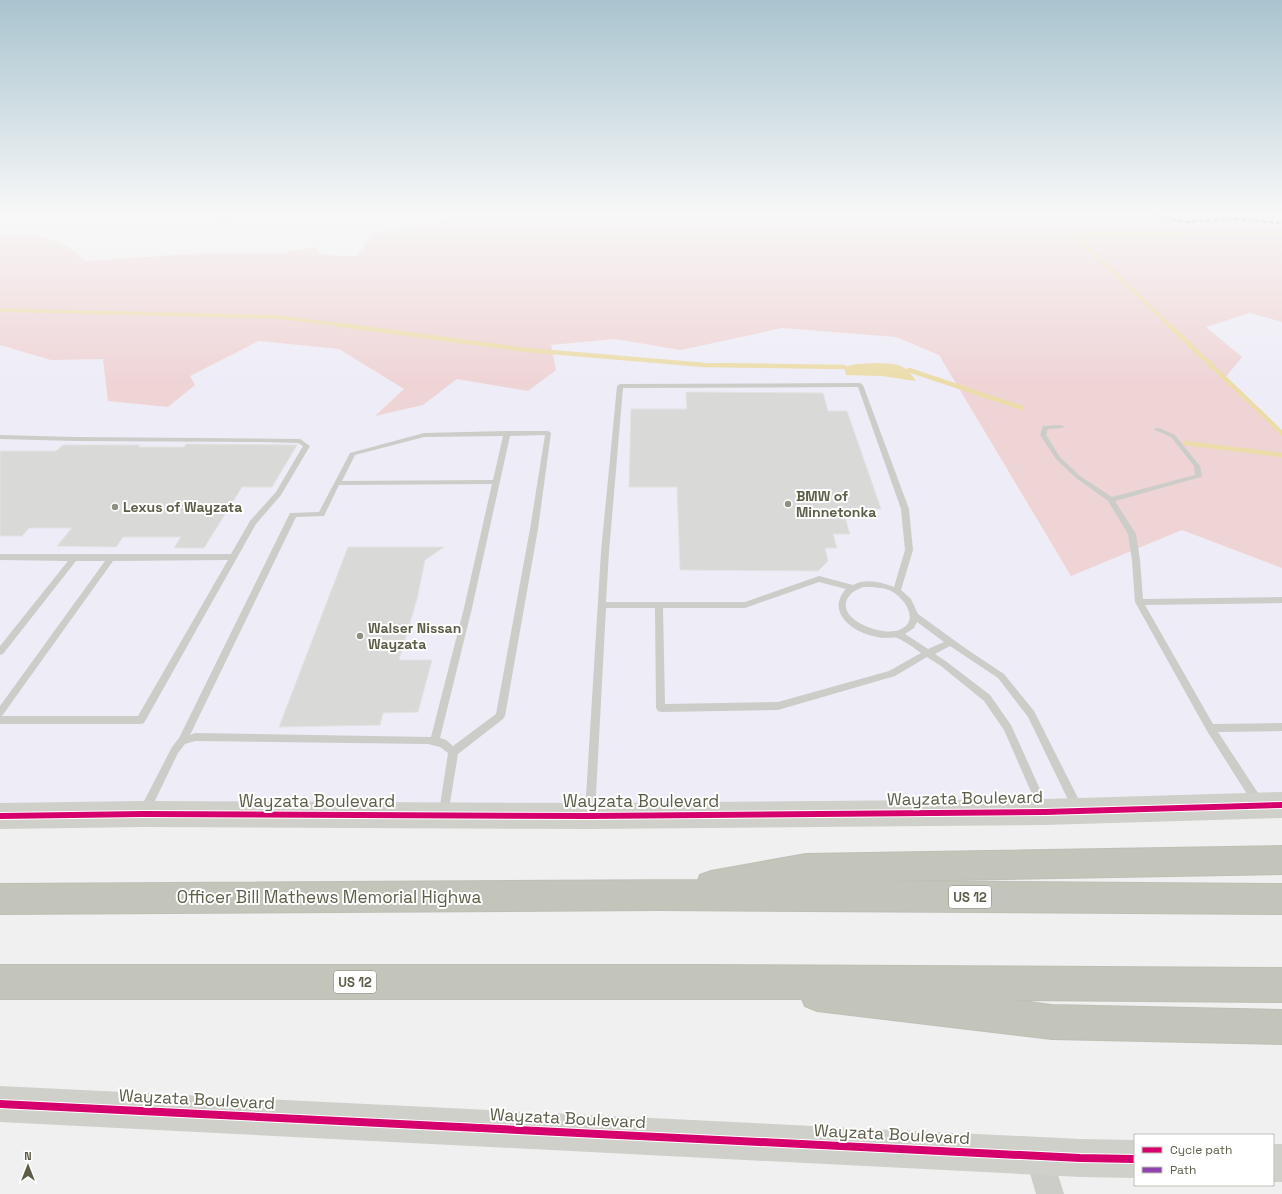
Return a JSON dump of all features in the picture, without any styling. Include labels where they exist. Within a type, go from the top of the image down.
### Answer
[{"type":"highway","points":[[659,895],[806,868],[1282,860]]},
{"type":"highway","name":"Officer Bill Mathews Memorial Highwa","points":[[0,899],[659,895]]},
{"type":"highway","name":"US 12","points":[[659,895],[1282,899]]},
{"type":"highway","name":"US 12","points":[[0,982],[710,982],[1282,985]]},
{"type":"highway","points":[[710,982],[1052,1022],[1282,1027]]},
{"type":"street","name":"Wayzata Boulevard","points":[[0,816],[143,814],[590,816],[1045,812],[1271,806]]},
{"type":"street","name":"Wayzata Boulevard","points":[[0,1104],[1040,1156],[1134,1159]]},
{"type":"street","points":[[1040,1156],[1050,1194]]},
{"type":"lane","points":[[590,816],[602,605],[620,386],[860,386],[905,509],[909,550],[897,591]]},
{"type":"lane","points":[[1061,428],[1045,427],[1043,435],[1058,458],[1078,477],[1110,500],[1132,534],[1136,560],[1139,602],[1210,728],[1271,806]]},
{"type":"lane","points":[[1110,500],[1199,476],[1197,466],[1173,436],[1157,429]]},
{"type":"lane","points":[[435,741],[468,608],[507,433]]},
{"type":"lane","points":[[143,814],[175,750],[182,741],[293,515],[321,514],[352,454],[424,435],[548,433],[534,529],[500,716],[453,752],[444,815]]},
{"type":"lane","points":[[0,437],[54,440],[247,439],[300,441],[307,446],[279,493],[253,523],[142,720],[0,720]]},
{"type":"lane","points":[[337,483],[496,482]]},
{"type":"lane","points":[[0,558],[234,557]]},
{"type":"lane","points":[[0,652],[74,558]]},
{"type":"lane","points":[[0,713],[111,558]]},
{"type":"lane","points":[[602,605],[745,605],[819,579],[852,588]]},
{"type":"lane","points":[[862,584],[885,586],[897,591],[906,597],[912,606],[914,615],[913,623],[898,634],[875,634],[864,630],[846,617],[842,609],[842,601],[846,593],[852,588],[862,584]]},
{"type":"lane","points":[[1139,602],[1282,600]]},
{"type":"lane","points":[[659,605],[661,708],[778,706],[892,674],[928,653],[951,642]]},
{"type":"lane","points":[[914,615],[1001,676],[1031,714],[1079,811]]},
{"type":"lane","points":[[898,634],[928,653],[987,698],[1008,728],[1045,812]]},
{"type":"lane","points":[[1210,728],[1282,727]]},
{"type":"lane","points":[[182,741],[195,737],[428,740],[443,743],[453,752]]},
{"type":"shaded area","points":[[0,271],[1282,271],[1282,322],[1250,313],[1206,327],[1242,357],[1225,378],[1282,433],[1282,568],[1182,530],[1071,576],[939,355],[896,337],[782,328],[681,350],[615,339],[551,345],[556,370],[528,391],[457,379],[423,405],[375,416],[404,389],[339,349],[259,341],[190,376],[195,385],[168,407],[108,401],[103,359],[51,360],[0,345]]},
{"type":"shaded area","points":[[1250,313],[1282,322],[1282,433],[1225,378],[1206,327]]},
{"type":"shaded area","points":[[782,328],[896,337],[939,355],[1071,576],[1182,530],[1282,568],[1282,805],[0,816],[0,345],[51,360],[103,359],[190,376],[259,341],[339,349],[404,389],[375,415],[423,405],[457,379],[528,390],[551,345],[615,339],[681,350]]},
{"type":"shaded area","points":[[856,364],[896,364],[908,371],[916,381],[882,376],[846,375],[844,367]]},
{"type":"building","points":[[686,392],[823,393],[828,411],[847,411],[881,509],[868,509],[870,514],[844,514],[850,534],[833,534],[837,548],[825,548],[828,561],[818,571],[680,570],[677,487],[629,487],[631,409],[687,409]]},
{"type":"building","name":"Lexus of Wayzata","points":[[186,444],[297,445],[272,487],[242,487],[204,548],[174,548],[181,537],[123,537],[116,547],[57,546],[72,528],[29,528],[22,536],[0,536],[0,451],[56,451],[63,445],[140,445],[138,447],[184,447]]},
{"type":"building","name":"Walser Nissan Wayzata","points":[[348,547],[444,547],[425,560],[417,599],[399,660],[432,660],[418,712],[383,713],[380,725],[279,727]]},
{"type":"waterway","points":[[1112,271],[1170,326]]},
{"type":"waterway","points":[[0,310],[279,317],[348,326]]},
{"type":"waterway","points":[[341,325],[527,350],[705,365],[844,367]]},
{"type":"waterway","points":[[1169,325],[1282,433]]},
{"type":"waterway","points":[[909,370],[1022,408]]},
{"type":"waterway","points":[[1185,443],[1282,455]]},
{"type":"cycle path","points":[[0,816],[143,814],[590,816],[1045,812],[1282,805]]},
{"type":"cycle path","points":[[0,1104],[1080,1158],[1134,1159]]},
{"type":"place","name":"BMW of Minnetonka","points":[[788,504]]},
{"type":"place","name":"Lexus of Wayzata","points":[[115,507]]},
{"type":"place","name":"Walser Nissan Wayzata","points":[[360,636]]}]
